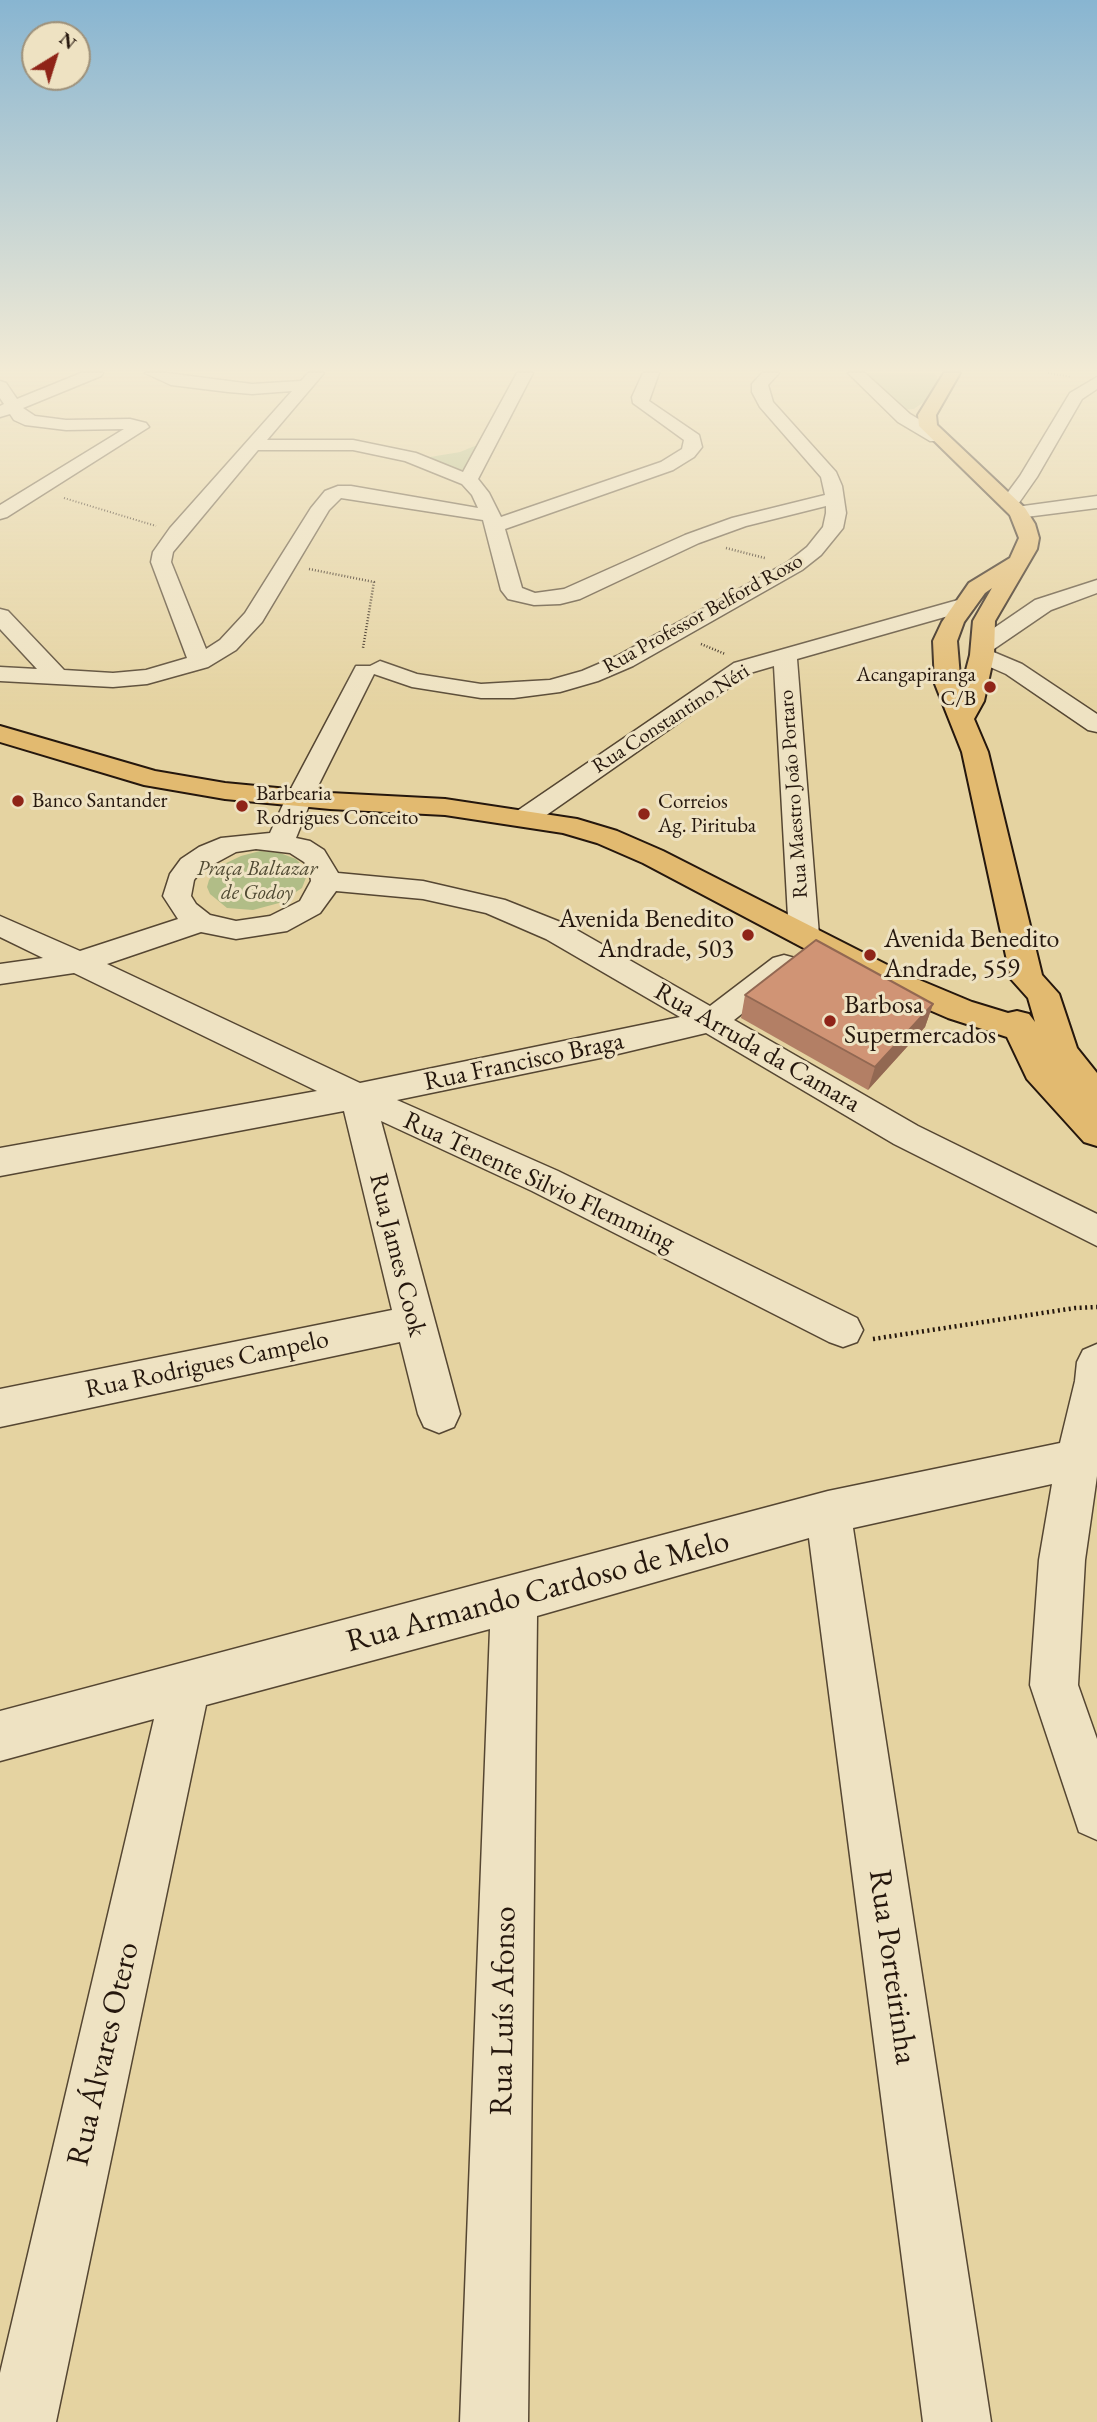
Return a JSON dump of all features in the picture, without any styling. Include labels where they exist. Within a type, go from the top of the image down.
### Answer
[{"type":"main road","points":[[963,717],[971,701],[983,651],[984,621],[1026,549],[1029,538],[1025,524],[1013,507],[990,486]]},
{"type":"main road","points":[[1016,563],[977,589],[953,622],[946,641],[947,684],[963,717],[975,752],[1027,979],[1043,995],[1049,1060]]},
{"type":"main road","points":[[965,604],[993,603]]},
{"type":"main road","points":[[946,641],[961,650],[983,651]]},
{"type":"main road","points":[[0,734],[82,760],[155,779],[225,791],[445,807],[526,817],[607,837],[653,857],[894,982],[960,1010],[1018,1028],[1049,1060],[1097,1132]]},
{"type":"main road","points":[[1018,1028],[1016,999],[1027,979]]},
{"type":"main road","points":[[894,982],[924,1006],[1071,1067],[1097,1096]]},
{"type":"street","points":[[0,513],[49,486]]},
{"type":"street","points":[[200,662],[161,562],[163,552],[177,532],[218,486]]},
{"type":"street","points":[[474,486],[480,493],[493,521],[512,590],[516,594],[534,598],[572,594],[692,538],[739,522],[835,498],[832,486]]},
{"type":"street","points":[[0,674],[113,680],[147,677],[200,662],[228,645],[254,617],[328,498],[338,492],[351,492],[493,521],[604,486]]},
{"type":"street","points":[[1023,486],[1013,507],[1097,502]]},
{"type":"street","name":"Rua Professor Belford Roxo","points":[[363,662],[412,680],[481,691],[552,687],[590,677],[674,634],[795,566],[814,551],[833,528],[835,498]]},
{"type":"street","points":[[1097,586],[1043,605],[983,651],[1097,725]]},
{"type":"street","points":[[993,603],[1014,601],[1043,605]]},
{"type":"street","name":"Rua Constantino Néri","points":[[526,817],[724,679],[752,665],[907,623],[965,604]]},
{"type":"street","points":[[0,616],[58,678]]},
{"type":"street","points":[[907,623],[946,641]]},
{"type":"street","name":"Rua Maestro João Portaro","points":[[785,654],[810,938]]},
{"type":"street","points":[[280,842],[363,662]]},
{"type":"street","points":[[256,841],[280,842],[299,847],[314,856],[323,868],[325,881],[320,895],[310,907],[277,924],[236,930],[200,922],[185,910],[177,896],[180,880],[191,865],[209,853],[231,844],[256,841]]},
{"type":"street","name":"Rua Arruda da Camara","points":[[325,881],[423,890],[495,906],[557,932],[906,1135],[1097,1231]]},
{"type":"street","points":[[0,974],[80,962],[200,922]]},
{"type":"street","name":"Rua Tenente Silvio Flemming","points":[[0,925],[357,1096],[545,1181],[843,1331]]},
{"type":"street","name":"Rua Francisco Braga","points":[[0,1162],[357,1096],[605,1046],[712,1021],[810,938]]},
{"type":"street","name":"Rua James Cook","points":[[357,1096],[439,1414]]},
{"type":"street","name":"Rua Rodrigues Campelo","points":[[0,1408],[414,1322]]},
{"type":"street","points":[[1097,1362],[1097,1381],[1078,1459],[1062,1560],[1054,1685],[1097,1814]]},
{"type":"street","name":"Rua Armando Cardoso de Melo","points":[[0,1736],[828,1512],[1078,1459]]},
{"type":"street","name":"Rua Porteirinha","points":[[828,1512],[957,2422]]},
{"type":"street","name":"Rua Luís Afonso","points":[[494,2422],[514,1599]]},
{"type":"street","name":"Rua Álvares Otero","points":[[22,2422],[186,1686]]},
{"type":"path","points":[[41,491],[177,532]]},
{"type":"path","points":[[692,538],[795,566]]},
{"type":"path","points":[[285,564],[374,582],[363,662]]},
{"type":"path","points":[[674,634],[752,665]]},
{"type":"path","points":[[843,1331],[879,1340],[1075,1308],[1097,1307]]},
{"type":"green space","name":"Praça Baltazar de Godoy","points":[[260,851],[280,853],[296,859],[305,868],[307,875],[302,888],[279,903],[253,910],[227,908],[210,894],[207,887],[209,880],[220,866]]},
{"type":"building","name":"Barbosa Supermercados","points":[[816,940],[933,1004],[875,1067],[745,995]]},
{"type":"place","name":"Acangapiranga C/B","points":[[990,687]]},
{"type":"place","name":"Banco Santander","points":[[18,801]]},
{"type":"place","name":"Barbearia Rodrigues Conceito","points":[[242,806]]},
{"type":"place","name":"Correios Ag. Pirituba","points":[[644,814]]},
{"type":"place","name":"Avenida Benedito Andrade, 503","points":[[748,935]]},
{"type":"place","name":"Avenida Benedito Andrade, 559","points":[[870,955]]},
{"type":"place","name":"Barbosa Supermercados","points":[[830,1021]]}]
